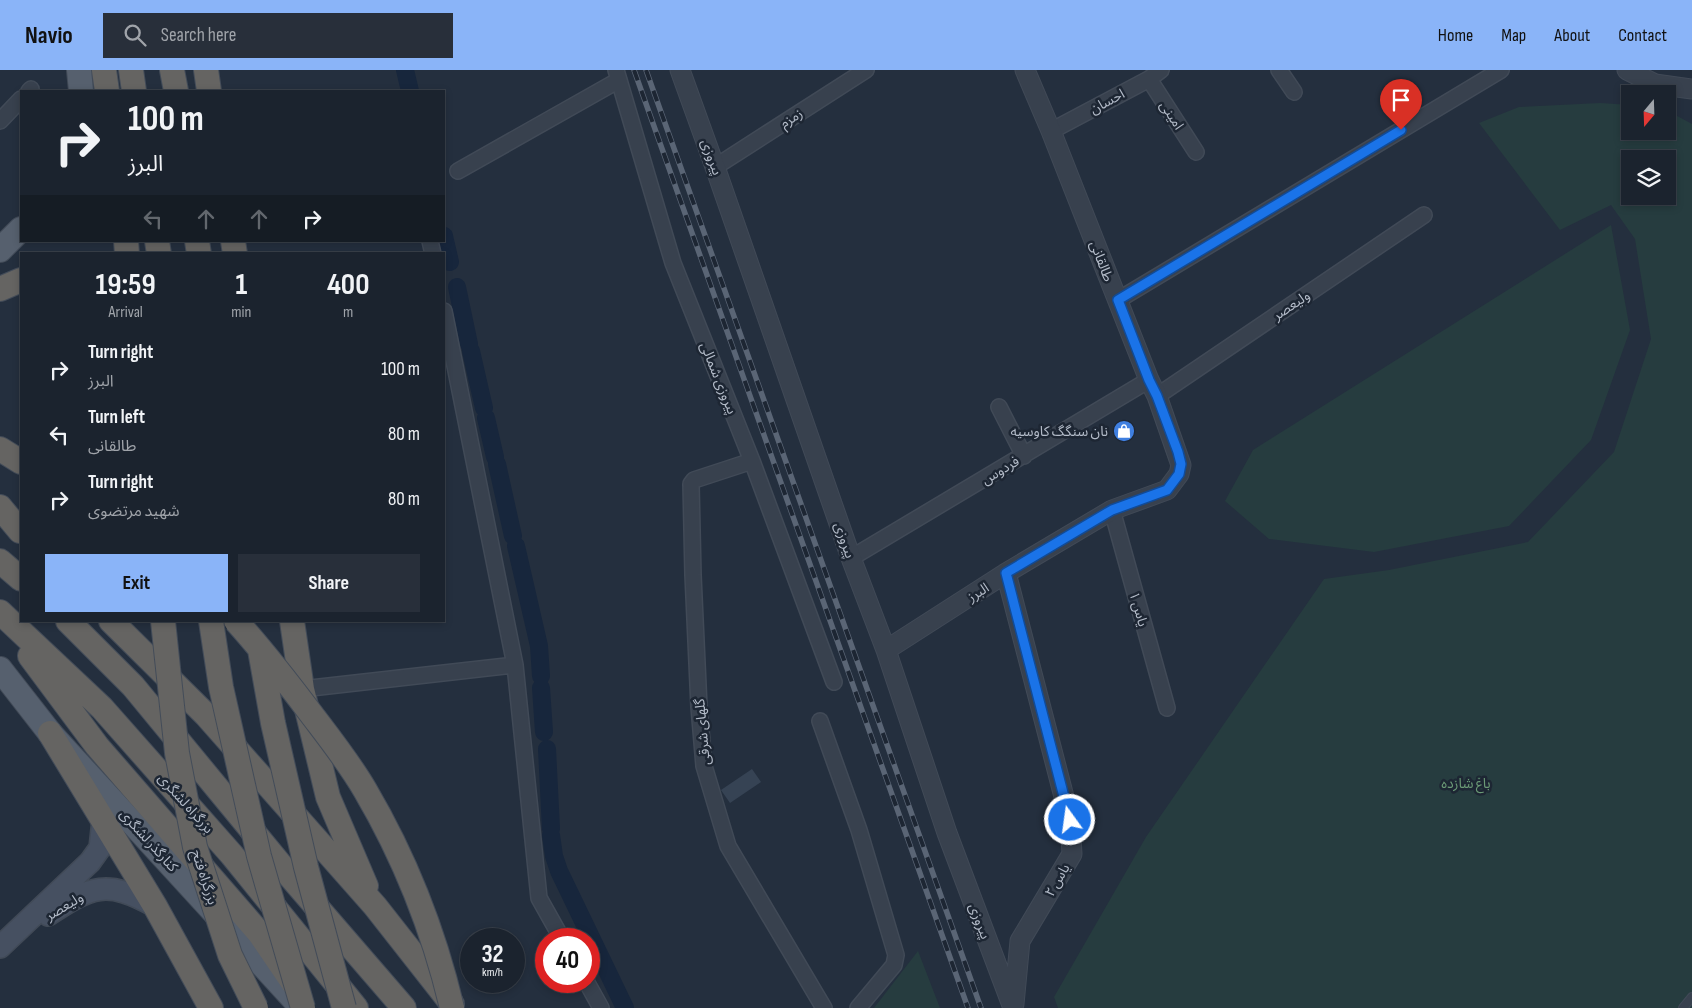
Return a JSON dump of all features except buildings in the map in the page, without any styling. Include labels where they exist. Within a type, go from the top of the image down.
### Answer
[{"type":"highway","points":[[104,70],[107,90]]},
{"type":"highway","points":[[131,70],[134,90]]},
{"type":"highway","points":[[172,70],[176,90]]},
{"type":"highway","points":[[206,70],[209,90]]},
{"type":"highway","points":[[0,289],[20,280]]},
{"type":"highway","points":[[0,449],[20,461]]},
{"type":"highway","points":[[0,507],[20,532]]},
{"type":"highway","points":[[0,514],[20,532]]},
{"type":"highway","points":[[0,561],[20,578]]},
{"type":"highway","name":"بزرگراه لشگری","points":[[0,612],[102,708],[232,854],[356,1008]]},
{"type":"highway","points":[[0,616],[97,746],[260,934],[310,1008]]},
{"type":"highway","points":[[69,622],[133,686],[283,868],[404,1008]]},
{"type":"highway","points":[[112,622],[206,715],[375,906],[454,1008]]},
{"type":"highway","name":"بزرگراه فتح","points":[[163,622],[177,753],[195,847],[230,955],[256,1008]]},
{"type":"highway","points":[[211,622],[222,687],[259,856],[302,1008]]},
{"type":"highway","points":[[237,622],[272,663],[337,747],[365,789],[397,850],[419,904],[442,965],[454,1008]]},
{"type":"highway","points":[[255,622],[273,723],[303,857],[344,1008]]},
{"type":"highway","points":[[292,622],[302,689],[328,797],[375,906]]},
{"type":"highway","points":[[50,733],[155,906],[211,1008]]},
{"type":"main road","points":[[79,70],[80,90]]},
{"type":"main road","points":[[0,250],[20,230]]},
{"type":"main road","name":"کنارگذر لشگری","points":[[0,669],[50,733],[302,1008]]},
{"type":"main road","name":"ولیعصر","points":[[3,945],[90,862],[100,848],[103,820]]},
{"type":"main road","name":"ولیعصر","points":[[3,945],[66,903],[89,891],[114,888],[133,894],[155,906]]},
{"type":"street","name":"پیروزی","points":[[680,70],[716,167],[851,558],[886,650],[947,833],[1014,1008]]},
{"type":"street","name":"زمزم","points":[[716,167],[866,70]]},
{"type":"street","name":"طالقانی","points":[[1025,70],[1052,131],[1178,452]]},
{"type":"street","points":[[1279,70],[1294,92]]},
{"type":"street","points":[[1118,300],[1501,70]]},
{"type":"street","points":[[1627,70],[1655,84],[1692,89]]},
{"type":"street","name":"احسان","points":[[1052,131],[1155,74]]},
{"type":"street","name":"امینی","points":[[1155,74],[1196,152]]},
{"type":"street","points":[[458,171],[617,75]]},
{"type":"street","name":"پیروزی شمالی","points":[[617,75],[674,263],[752,461],[834,682]]},
{"type":"street","points":[[0,121],[20,100]]},
{"type":"street","name":"ولیعصر","points":[[1153,388],[1424,215]]},
{"type":"street","points":[[445,316],[515,665],[539,898],[556,928]]},
{"type":"street","name":"فردوس","points":[[851,558],[1024,456],[1153,388]]},
{"type":"street","points":[[999,407],[1024,456]]},
{"type":"street","name":"البرز","points":[[886,650],[1006,573],[1112,510],[1167,490],[1179,474],[1181,464],[1178,452]]},
{"type":"street","name":"گلهای شرقی","points":[[752,461],[694,480],[691,484],[692,575],[704,766],[728,846],[824,1008]]},
{"type":"street","name":"یاس ۱","points":[[1112,510],[1167,708]]},
{"type":"street","name":"یاس ۲","points":[[1006,573],[1070,820],[1072,854],[1020,941],[1014,1008]]},
{"type":"street","points":[[302,689],[515,665]]},
{"type":"street","points":[[820,721],[860,830],[896,955],[894,965],[858,1008]]},
{"type":"street","points":[[593,993],[601,1008]]},
{"type":"lane","points":[[1683,1008],[1692,996]]},
{"type":"green space","name":"باغ شازده","points":[[1600,103],[1621,104],[1621,140],[1676,140],[1676,115],[1692,124],[1692,1008],[1058,1008],[1054,997],[1146,837],[1324,579],[1389,570],[1528,542],[1614,452],[1651,339],[1635,239],[1611,205],[1560,230],[1479,123],[1519,107]]},
{"type":"green space","points":[[1611,225],[1630,330],[1591,440],[1509,526],[1374,552],[1269,539],[1225,501],[1253,450]]},
{"type":"green space","points":[[918,951],[940,1008],[874,1008]]},
{"type":"waterway","points":[[405,70],[410,90]]},
{"type":"waterway","points":[[445,240],[450,262]]},
{"type":"waterway","points":[[457,287],[469,344]]},
{"type":"waterway","points":[[471,351],[484,408]]},
{"type":"waterway","points":[[486,418],[495,457]]},
{"type":"waterway","points":[[497,464],[513,536]]},
{"type":"waterway","points":[[516,546],[539,646],[541,676]]},
{"type":"waterway","points":[[541,688],[544,732]]},
{"type":"waterway","points":[[547,749],[551,829]]},
{"type":"waterway","points":[[551,835],[554,856],[559,871],[625,1008]]},
{"type":"railway","points":[[634,70],[968,1008]]},
{"type":"railway","points":[[646,70],[981,1008]]},
{"type":"place","name":"نان سنگگ کاوسیه","points":[[1124,431]]},
{"type":"route","points":[[1070,820],[1006,573],[1112,510],[1167,490],[1179,474],[1181,464],[1178,452],[1118,300],[1401,130]]}]
